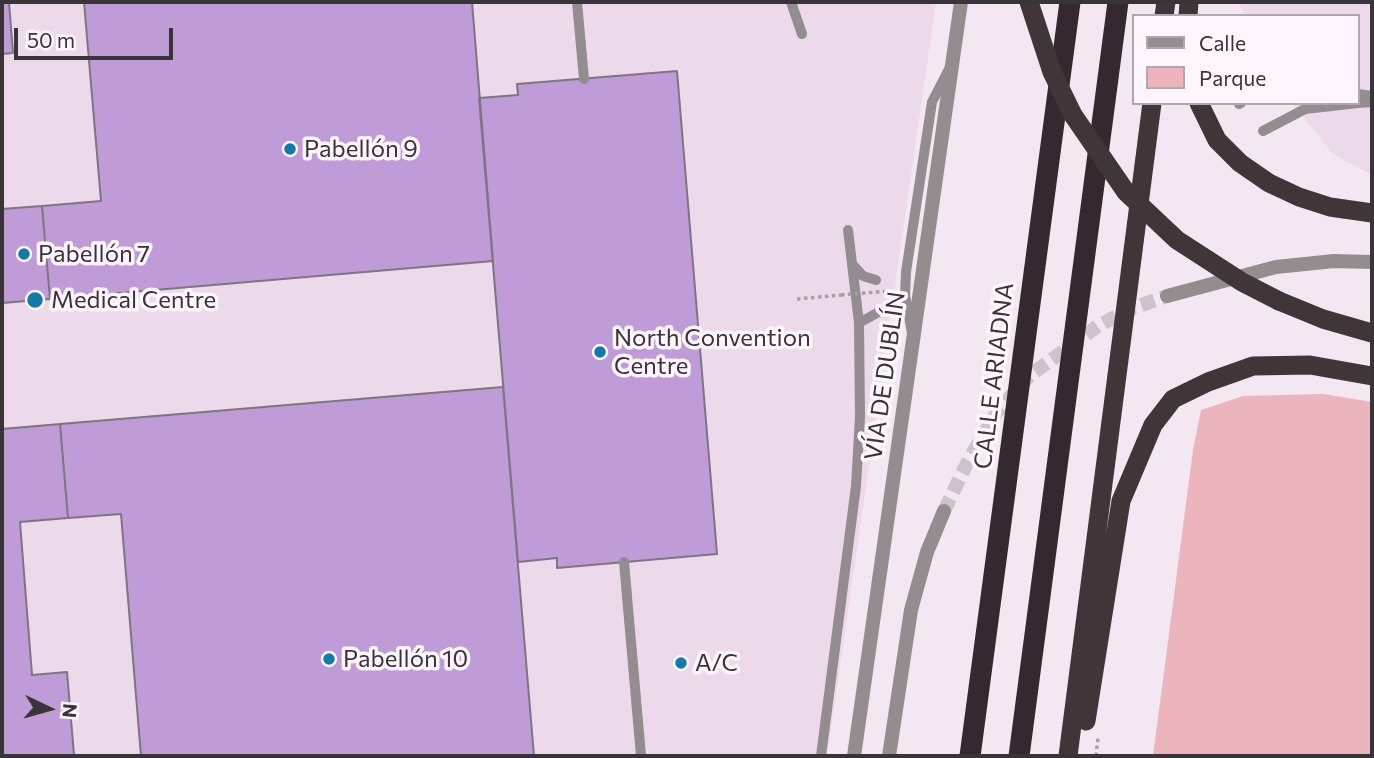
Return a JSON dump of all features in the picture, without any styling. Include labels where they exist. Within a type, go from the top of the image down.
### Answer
[{"type":"highway","points":[[1029,2],[1052,72],[1073,115],[1126,192],[1177,240],[1242,282],[1279,301],[1372,333]]},
{"type":"highway","name":"CALLE ARIADNA","points":[[970,756],[1070,2]]},
{"type":"highway","points":[[1019,756],[1118,2]]},
{"type":"highway","points":[[1068,756],[1152,105]]},
{"type":"highway","points":[[1200,105],[1217,140],[1240,163],[1269,183],[1299,197],[1330,206],[1372,213]]},
{"type":"highway","points":[[1078,756],[1121,501],[1133,467],[1153,425],[1173,399],[1208,382],[1254,366],[1310,365],[1372,376]]},
{"type":"street","name":"VÍA DE DUBLÍN","points":[[854,756],[961,2]]},
{"type":"street","points":[[1167,296],[1276,267],[1334,261],[1372,262]]},
{"type":"street","points":[[889,756],[911,610],[927,552],[944,511]]},
{"type":"lane","points":[[577,2],[584,79]]},
{"type":"lane","points":[[791,2],[802,34]]},
{"type":"lane","points":[[1263,131],[1305,109],[1340,105]]},
{"type":"lane","points":[[821,756],[856,486],[860,417],[859,323],[848,230]]},
{"type":"lane","points":[[853,264],[863,276],[876,280]]},
{"type":"lane","points":[[859,323],[877,313]]},
{"type":"lane","points":[[624,562],[641,756]]},
{"type":"path","points":[[797,299],[888,291]]},
{"type":"path","points":[[1096,756],[1099,730]]},
{"type":"shaded area","points":[[2,2],[936,2],[827,756],[2,756]]},
{"type":"shaded area","points":[[1239,2],[1372,2],[1372,175],[1333,154],[1294,105],[1360,105],[1360,14],[1243,14]]},
{"type":"green space","points":[[1323,394],[1372,402],[1372,756],[1153,756],[1193,450],[1201,410],[1243,396]]},
{"type":"building","points":[[2,2],[9,2],[13,53],[2,54]]},
{"type":"building","name":"Pabellón 9","points":[[84,2],[472,2],[493,261],[50,299],[42,206],[101,201]]},
{"type":"building","name":"North Convention Centre","points":[[677,71],[717,554],[557,568],[557,558],[518,562],[479,98],[518,95],[517,84]]},
{"type":"building","name":"Pabellón 7","points":[[42,206],[50,299],[2,303],[2,209]]},
{"type":"building","name":"Pabellón 10","points":[[503,387],[534,756],[141,756],[121,514],[68,518],[60,424]]},
{"type":"building","points":[[60,424],[68,518],[20,522],[32,675],[67,672],[74,755],[2,756],[2,429]]},
{"type":"tunnel","points":[[944,511],[967,463],[997,412],[1029,376],[1098,326],[1130,309],[1167,296]]},
{"type":"place","name":"Pabellón 9","points":[[290,149]]},
{"type":"place","name":"Pabellón 7","points":[[24,254]]},
{"type":"place","name":"Medical Centre","points":[[35,300]]},
{"type":"place","name":"North Convention Centre","points":[[600,352]]},
{"type":"place","name":"Pabellón 10","points":[[329,659]]},
{"type":"place","name":"A/C","points":[[681,663]]}]
